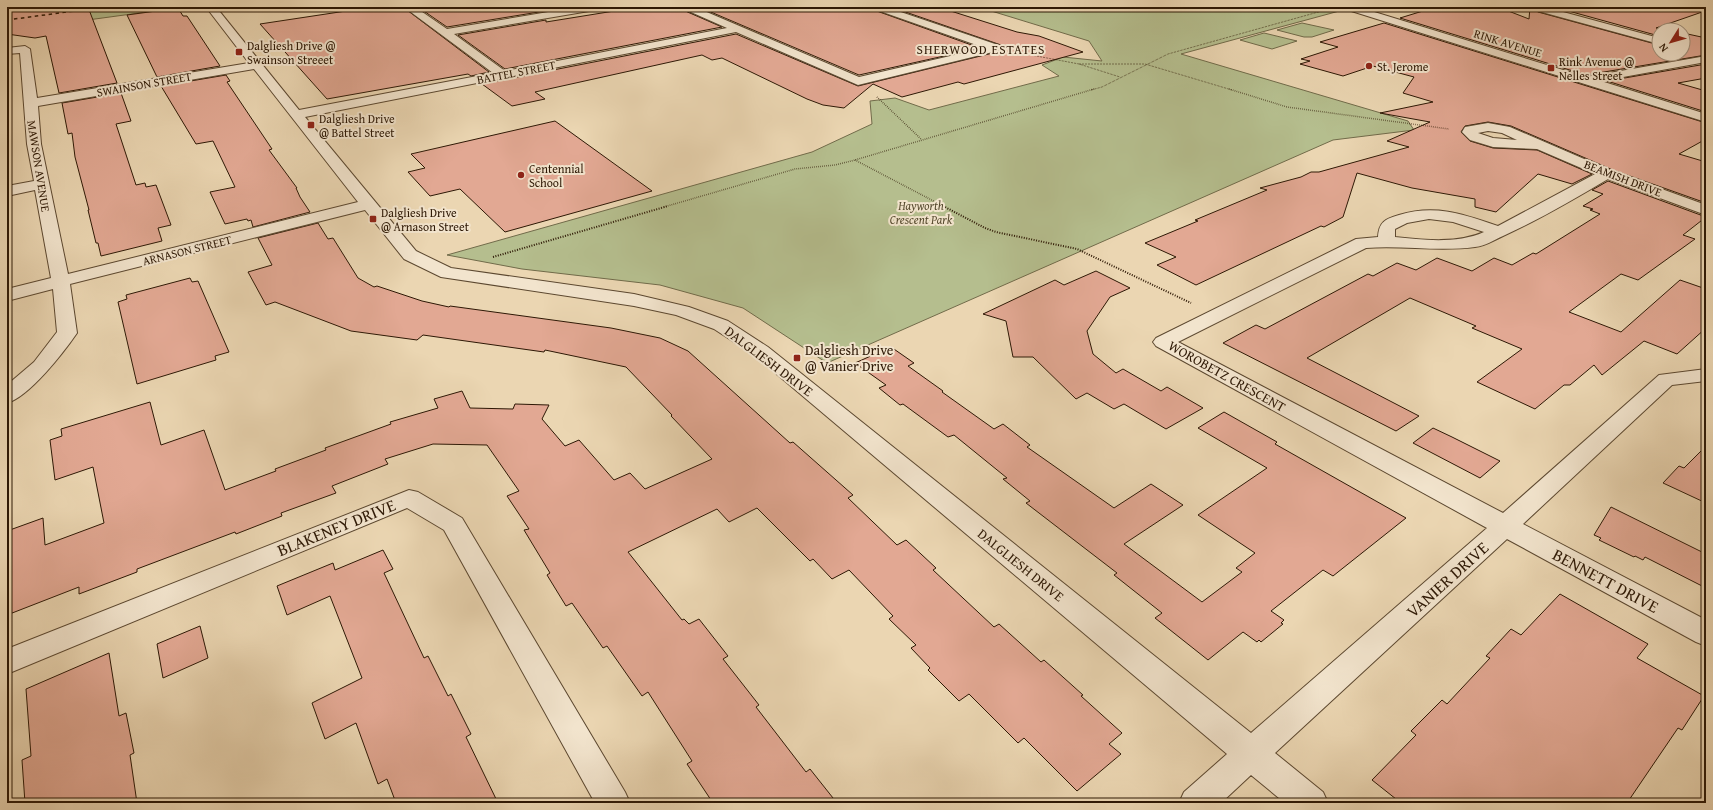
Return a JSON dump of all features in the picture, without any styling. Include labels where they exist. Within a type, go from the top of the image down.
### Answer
[{"type":"street","name":"DALGLIESH DRIVE","points":[[211,7],[410,256],[447,273],[634,300],[682,311],[722,325],[761,351],[1311,803]]},
{"type":"street","points":[[410,7],[503,75]]},
{"type":"street","points":[[444,32],[578,8],[595,7]]},
{"type":"street","points":[[687,7],[858,81],[997,48]]},
{"type":"street","points":[[877,7],[997,48]]},
{"type":"street","name":"RINK AVENUE","points":[[1348,7],[1706,118]]},
{"type":"street","points":[[1548,7],[1541,9],[1651,39]]},
{"type":"street","points":[[518,9],[534,17]]},
{"type":"street","name":"BATTEL STREET","points":[[296,115],[737,29]]},
{"type":"street","name":"MAWSON AVENUE","points":[[7,51],[25,49],[34,144],[40,184],[61,282]]},
{"type":"street","points":[[1691,49],[1706,54]]},
{"type":"street","points":[[1586,80],[1706,59]]},
{"type":"street","name":"SWAINSON STREET","points":[[31,103],[256,65]]},
{"type":"street","name":"BEAMISH DRIVE","points":[[1469,132],[1474,128],[1496,128],[1542,145],[1607,174],[1706,210]]},
{"type":"street","name":"WOROBETZ CRESCENT","points":[[1506,526],[1164,342],[1362,243],[1386,241],[1416,244],[1453,244],[1476,242],[1498,232],[1607,174]]},
{"type":"street","points":[[7,191],[40,184]]},
{"type":"street","name":"ARNASON STREET","points":[[7,295],[368,204]]},
{"type":"street","points":[[1386,241],[1387,227],[1397,220],[1412,215],[1430,213],[1458,218],[1498,232]]},
{"type":"street","points":[[7,396],[41,366],[67,333],[61,282]]},
{"type":"street","name":"VANIER DRIVE","points":[[1196,803],[1506,526],[1666,379],[1706,375]]},
{"type":"street","name":"BLAKENEY DRIVE","points":[[7,662],[409,498],[454,524],[614,803]]},
{"type":"street","name":"BENNETT DRIVE","points":[[1506,526],[1706,634]]},
{"type":"path","points":[[493,257],[795,169],[835,165],[855,160],[1102,86],[1168,54],[1331,8]]},
{"type":"path","points":[[997,48],[1080,64],[1120,77]]},
{"type":"path","points":[[1080,64],[1145,64],[1287,107],[1469,132]]},
{"type":"path","points":[[858,81],[867,87],[922,139]]},
{"type":"path","points":[[855,160],[984,228],[998,233],[1064,245],[1077,249],[1216,315]]},
{"type":"green space","points":[[25,7],[183,7],[7,31],[7,9]]},
{"type":"green space","name":"Hayworth Crescent Park","points":[[1000,7],[1330,7],[1343,10],[1181,54],[1408,121],[1414,130],[1333,140],[827,363],[743,308],[660,285],[522,269],[447,255],[812,152],[872,124],[870,101],[895,98],[929,110],[1059,76],[1042,65],[1063,57],[1102,61],[1089,41],[988,10]]},
{"type":"green space","points":[[1302,23],[1334,30],[1312,37],[1304,37],[1277,30]]},
{"type":"green space","points":[[1264,33],[1297,41],[1272,49],[1240,40]]},
{"type":"building","points":[[7,7],[88,7],[117,83],[59,93],[46,36],[35,38],[7,34]]},
{"type":"building","points":[[341,7],[403,7],[489,72],[471,76],[468,74],[327,99],[260,24],[346,11]]},
{"type":"building","points":[[418,7],[545,7],[545,11],[447,27]]},
{"type":"building","points":[[639,7],[680,7],[683,10],[722,27],[505,69],[458,35],[546,20],[546,22]]},
{"type":"building","points":[[699,7],[870,7],[874,10],[980,48],[859,75]]},
{"type":"building","points":[[891,7],[938,7],[1017,32],[1039,36],[1083,52],[964,84],[958,82],[902,97],[873,84],[844,108],[823,105],[807,99],[722,58],[712,60],[702,55],[535,92],[545,99],[512,106],[482,84],[736,34],[858,86],[1001,51],[1003,49],[1001,45]]},
{"type":"building","points":[[1436,7],[1498,7],[1529,19],[1530,7],[1536,7],[1534,9],[1538,12],[1651,43],[1651,62],[1664,62],[1586,75],[1400,18]]},
{"type":"building","points":[[1554,7],[1704,7],[1705,11],[1673,22],[1651,22],[1651,34]]},
{"type":"building","points":[[178,8],[183,16],[187,16],[220,66],[157,77],[127,15]]},
{"type":"building","points":[[1384,23],[1706,123],[1706,139],[1679,154],[1706,162],[1706,203],[1613,170],[1511,126],[1488,122],[1465,126],[1461,132],[1470,141],[1493,148],[1537,150],[1592,174],[1572,184],[1538,174],[1496,212],[1475,207],[1475,199],[1412,188],[1357,173],[1343,217],[1324,227],[1321,226],[1196,285],[1157,265],[1176,257],[1145,243],[1267,190],[1260,188],[1301,177],[1311,172],[1319,172],[1409,147],[1387,141],[1430,122],[1380,113],[1433,102],[1403,93],[1414,77],[1373,66],[1343,76],[1300,64],[1310,61],[1301,59],[1338,47],[1320,42]]},
{"type":"building","points":[[1691,35],[1706,38],[1706,55],[1691,58]]},
{"type":"building","points":[[1706,64],[1706,78],[1678,83],[1706,91],[1706,112],[1607,81]]},
{"type":"building","points":[[226,75],[230,81],[227,82],[272,149],[269,150],[297,188],[300,197],[310,212],[253,227],[251,220],[248,221],[247,219],[225,224],[210,192],[235,187],[213,141],[196,144],[161,86]]},
{"type":"building","points":[[121,93],[131,121],[116,124],[136,185],[145,183],[146,187],[156,185],[171,225],[158,228],[162,241],[101,256],[98,243],[96,243],[75,157],[72,133],[68,134],[62,103]]},
{"type":"building","name":"Centennial School","points":[[555,121],[652,191],[505,232],[460,189],[430,196],[408,172],[425,168],[411,154]]},
{"type":"building","points":[[1608,181],[1706,217],[1683,235],[1695,239],[1638,280],[1621,274],[1569,312],[1621,332],[1680,280],[1706,289],[1706,328],[1677,354],[1644,341],[1602,375],[1594,365],[1570,385],[1564,385],[1535,409],[1477,382],[1522,349],[1472,328],[1476,326],[1410,298],[1307,358],[1419,416],[1396,431],[1223,343],[1256,325],[1265,329],[1368,274],[1373,276],[1397,263],[1416,270],[1437,258],[1472,271],[1494,258],[1512,265],[1533,253],[1536,254],[1600,214],[1590,210],[1593,209],[1583,206],[1603,194],[1592,190]]},
{"type":"building","points":[[318,223],[328,239],[333,238],[358,278],[374,287],[377,286],[422,301],[449,307],[611,328],[660,338],[688,351],[790,443],[793,442],[853,495],[848,498],[897,545],[906,540],[936,568],[933,570],[994,627],[999,624],[1041,662],[1044,660],[1083,695],[1081,696],[1122,733],[1109,744],[1121,754],[1077,791],[1024,738],[1018,743],[969,694],[959,701],[928,670],[930,668],[911,648],[916,645],[889,619],[893,616],[849,570],[832,579],[813,559],[810,561],[757,508],[729,522],[717,509],[628,552],[682,620],[684,619],[689,624],[699,619],[728,656],[723,659],[759,705],[756,707],[806,772],[810,769],[837,803],[713,803],[687,764],[692,761],[648,692],[642,696],[607,646],[603,648],[572,603],[566,606],[547,575],[550,573],[524,530],[529,529],[507,496],[519,491],[487,445],[433,444],[385,459],[388,464],[332,486],[336,493],[281,513],[282,516],[137,569],[137,572],[79,594],[79,587],[7,615],[7,531],[43,518],[45,545],[104,523],[93,467],[55,480],[50,440],[62,436],[61,429],[150,402],[161,445],[204,430],[225,490],[326,450],[325,448],[391,424],[390,422],[438,408],[434,399],[462,391],[470,408],[513,409],[515,404],[549,405],[542,419],[565,446],[579,440],[614,480],[630,473],[645,489],[712,459],[626,367],[545,350],[544,352],[423,335],[417,340],[351,331],[275,302],[266,305],[248,272],[272,265],[258,238]]},
{"type":"building","points":[[1096,271],[1130,288],[1110,297],[1087,331],[1093,354],[1116,373],[1123,369],[1161,391],[1167,387],[1203,408],[1166,429],[1124,404],[1114,409],[1087,393],[1076,399],[1033,357],[1013,357],[1006,321],[983,314],[1055,280],[1064,285]]},
{"type":"building","points":[[190,278],[192,282],[198,281],[229,352],[215,356],[216,360],[137,384],[118,302],[127,299],[126,295]]},
{"type":"building","points":[[891,347],[914,363],[908,366],[943,391],[942,392],[994,429],[1003,424],[1030,445],[1027,447],[1114,508],[1151,484],[1183,505],[1124,544],[1202,602],[1242,572],[1236,568],[1255,553],[1198,515],[1267,468],[1198,428],[1224,412],[1277,442],[1275,444],[1406,518],[1333,576],[1323,570],[1271,611],[1284,620],[1281,623],[1283,624],[1261,642],[1259,640],[1257,642],[1243,632],[1208,660],[1155,618],[1162,613],[1114,575],[1117,573],[1026,503],[1030,501],[1003,479],[1007,478],[954,435],[948,437],[903,404],[900,405],[879,388],[886,385],[855,363]]},
{"type":"building","points":[[1433,428],[1500,461],[1480,478],[1413,443]]},
{"type":"building","points":[[1706,446],[1706,503],[1663,483],[1679,466],[1684,468]]},
{"type":"building","points":[[1611,507],[1706,554],[1706,588],[1645,557],[1643,560],[1635,556],[1634,557],[1599,540],[1601,538],[1594,535]]},
{"type":"building","points":[[383,550],[393,569],[384,573],[424,658],[428,656],[448,696],[451,694],[471,734],[466,737],[498,803],[396,803],[387,779],[378,784],[356,723],[325,739],[312,703],[362,678],[330,596],[287,615],[277,586],[333,563],[335,570]]},
{"type":"building","points":[[1560,594],[1648,644],[1637,658],[1704,696],[1682,730],[1678,728],[1627,803],[1401,803],[1372,780],[1416,735],[1411,731],[1442,700],[1447,704],[1490,658],[1486,656],[1511,629],[1521,635]]},
{"type":"building","points":[[200,626],[208,658],[163,678],[157,644]]},
{"type":"building","points":[[109,653],[119,716],[126,713],[134,753],[130,755],[137,803],[25,803],[22,760],[31,756],[26,689]]},
{"type":"railway","points":[[7,20],[104,7]]},
{"type":"place","name":"Dalgliesh Drive @ Swainson Streeet","points":[[239,52]]},
{"type":"place","name":"St. Jerome","points":[[1369,66]]},
{"type":"place","name":"Rink Avenue @ Nelles Street","points":[[1551,68]]},
{"type":"place","name":"Dalgliesh Drive @ Battel Street","points":[[311,125]]},
{"type":"place","name":"Centennial School","points":[[521,175]]},
{"type":"place","name":"Dalgliesh Drive @ Arnason Street","points":[[373,219]]},
{"type":"place","name":"Dalgliesh Drive @ Vanier Drive","points":[[797,358]]},
{"type":"district","name":"SHERWOOD ESTATES","points":[[981,49]]}]
